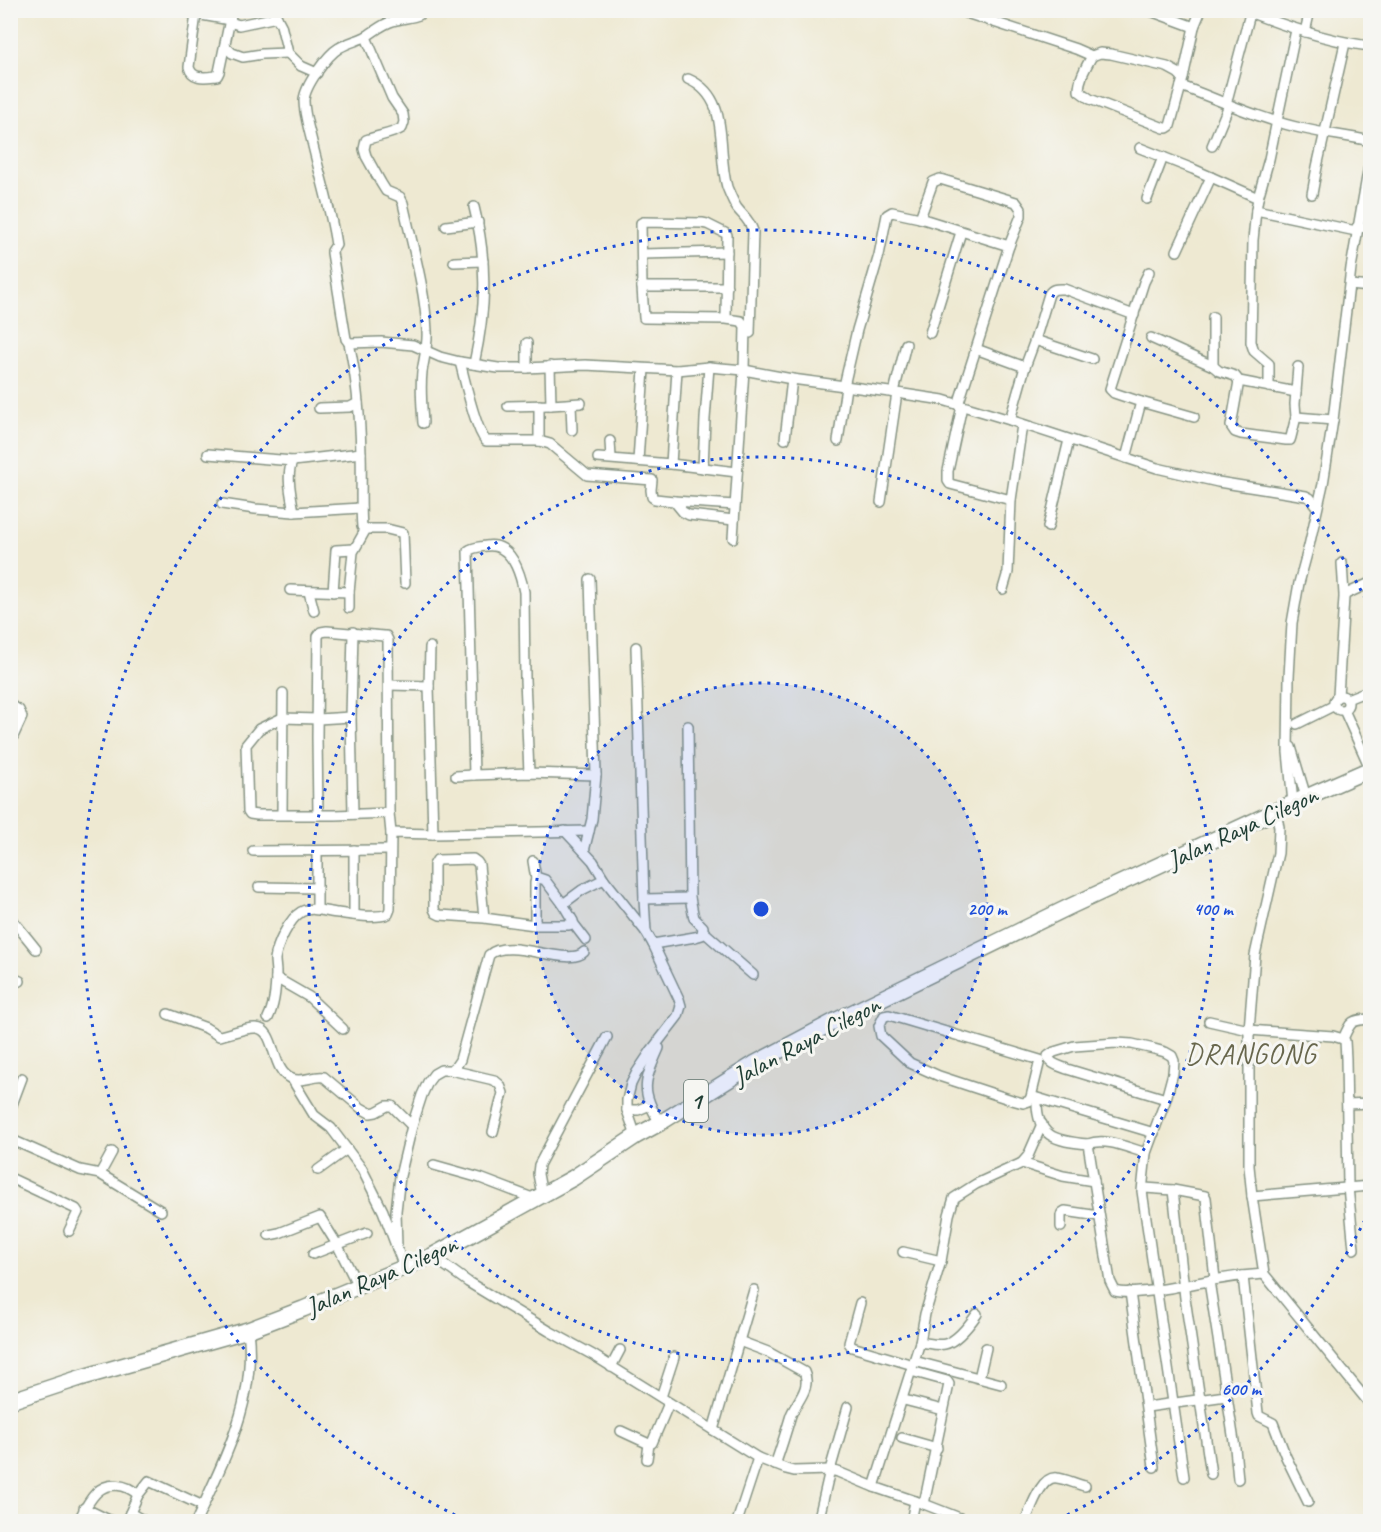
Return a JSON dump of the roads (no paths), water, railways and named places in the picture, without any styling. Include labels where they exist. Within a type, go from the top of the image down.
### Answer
[{"type":"highway","name":"Jalan Raya Cilegon","points":[[10,1401],[80,1378],[248,1330],[432,1257],[573,1178],[636,1136],[754,1064],[837,1020],[1071,906],[1371,768]]},
{"type":"street","points":[[177,10],[231,15]]},
{"type":"street","points":[[405,583],[403,533],[362,527],[361,453],[355,371],[344,330],[332,253],[336,245],[304,100],[305,92],[338,48],[366,37],[394,20],[419,15],[421,10]]},
{"type":"street","points":[[957,10],[1092,56]]},
{"type":"street","points":[[1148,10],[1194,27]]},
{"type":"street","points":[[1201,10],[1194,27],[1182,82],[1170,126],[1167,128],[1079,91],[1082,74],[1092,56],[1100,53],[1111,54],[1167,67],[1178,73],[1182,82],[1227,105],[1305,129],[1371,141]]},
{"type":"street","points":[[1269,387],[1269,364],[1254,351],[1251,342],[1253,240],[1256,210],[1276,121],[1301,31],[1310,10]]},
{"type":"street","points":[[1212,146],[1227,105],[1248,11],[1301,31],[1346,43],[1371,46]]},
{"type":"street","points":[[196,12],[189,67],[190,72],[202,77],[217,76],[219,72],[231,15]]},
{"type":"street","points":[[231,15],[233,23],[246,25],[275,14],[288,52],[301,66],[317,74]]},
{"type":"street","points":[[366,37],[392,98],[403,114],[404,122],[399,131],[366,140],[364,149],[386,191],[400,197],[403,203],[424,299],[427,351],[422,373],[423,423]]},
{"type":"street","points":[[1312,194],[1346,43]]},
{"type":"street","points":[[225,46],[232,53],[243,57],[288,52]]},
{"type":"street","points":[[688,79],[706,89],[711,96],[721,136],[727,185],[736,206],[750,222],[753,231],[746,370],[733,538]]},
{"type":"street","points":[[1140,148],[1258,198]]},
{"type":"street","points":[[1146,199],[1163,157]]},
{"type":"street","points":[[1300,800],[1289,762],[1288,739],[1293,623],[1299,583],[1323,484],[1334,420],[1351,268],[1371,160]]},
{"type":"street","points":[[1177,251],[1211,177]]},
{"type":"street","points":[[920,218],[933,182],[940,179],[1016,202],[1021,209],[1021,216],[1009,246],[960,406],[947,477],[950,484],[1011,500]]},
{"type":"street","points":[[474,207],[481,235],[485,288],[480,336],[474,364]]},
{"type":"street","points":[[1256,210],[1357,229],[1371,228]]},
{"type":"street","points":[[838,441],[845,386],[857,330],[879,255],[887,215],[892,212],[920,218],[1009,246]]},
{"type":"street","points":[[446,226],[478,222]]},
{"type":"street","points":[[726,319],[725,233],[707,224],[643,222],[640,225],[643,316],[645,318],[726,319],[744,323],[746,370]]},
{"type":"street","points":[[930,333],[960,232]]},
{"type":"street","points":[[642,254],[727,252]]},
{"type":"street","points":[[454,262],[483,261]]},
{"type":"street","points":[[1149,272],[1110,389],[1114,393],[1194,417]]},
{"type":"street","points":[[1350,285],[1371,287]]},
{"type":"street","points":[[642,287],[727,287]]},
{"type":"street","points":[[1010,420],[1049,294],[1054,289],[1064,289],[1134,315]]},
{"type":"street","points":[[1213,318],[1213,366]]},
{"type":"street","points":[[1151,338],[1213,366],[1219,371],[1235,376],[1239,381],[1296,392]]},
{"type":"street","points":[[1035,340],[1092,359]]},
{"type":"street","points":[[349,343],[381,342],[413,345],[440,357],[505,368],[585,365],[677,370],[709,367],[746,370],[792,379],[896,392],[943,400],[1157,468],[1218,482],[1306,496],[1317,507]]},
{"type":"street","points":[[526,369],[527,343]]},
{"type":"street","points":[[882,502],[896,392],[906,344]]},
{"type":"street","points":[[976,349],[1025,367]]},
{"type":"street","points":[[460,362],[483,438],[489,441],[519,440],[550,444],[587,475],[652,480]]},
{"type":"street","points":[[550,366],[551,405]]},
{"type":"street","points":[[703,468],[709,367]]},
{"type":"street","points":[[1239,381],[1231,426],[1238,433],[1290,440],[1296,417],[1298,367]]},
{"type":"street","points":[[638,461],[644,369]]},
{"type":"street","points":[[671,464],[677,370]]},
{"type":"street","points":[[785,439],[792,379]]},
{"type":"street","points":[[1126,458],[1141,402]]},
{"type":"street","points":[[319,408],[350,407],[358,403]]},
{"type":"street","points":[[508,406],[576,403],[572,430]]},
{"type":"street","points":[[539,405],[539,441]]},
{"type":"street","points":[[1296,417],[1334,420]]},
{"type":"street","points":[[1003,589],[1008,572],[1011,500],[1022,425]]},
{"type":"street","points":[[1048,527],[1070,440]]},
{"type":"street","points":[[610,441],[610,458]]},
{"type":"street","points":[[208,454],[293,461],[361,453]]},
{"type":"street","points":[[598,458],[737,472]]},
{"type":"street","points":[[293,461],[290,473],[294,512]]},
{"type":"street","points":[[653,463],[651,490],[652,497],[655,499],[735,505]]},
{"type":"street","points":[[675,501],[686,514],[734,520]]},
{"type":"street","points":[[222,504],[294,512],[361,508]]},
{"type":"street","points":[[349,608],[352,556],[366,529]]},
{"type":"street","points":[[474,776],[468,551],[471,548],[492,545],[502,547],[509,555],[517,567],[524,592],[529,773]]},
{"type":"street","points":[[333,592],[336,550],[354,549]]},
{"type":"street","points":[[1342,563],[1344,595],[1342,697],[1348,705],[1344,710]]},
{"type":"street","points":[[584,851],[590,831],[596,775],[590,579]]},
{"type":"street","points":[[1344,595],[1371,584]]},
{"type":"street","points":[[290,591],[349,592]]},
{"type":"street","points":[[309,592],[314,611]]},
{"type":"street","points":[[268,1018],[273,1008],[277,951],[286,929],[296,915],[304,910],[317,909],[354,915],[382,916],[388,914],[390,909],[388,638],[384,636],[327,631],[321,632],[318,636],[318,815]]},
{"type":"street","points":[[353,632],[351,717],[353,814]]},
{"type":"street","points":[[430,647],[433,834]]},
{"type":"street","points":[[636,647],[646,932]]},
{"type":"street","points":[[389,685],[429,686]]},
{"type":"street","points":[[1344,710],[1337,710],[1334,700],[1371,690]]},
{"type":"street","points":[[282,814],[283,693]]},
{"type":"street","points":[[10,705],[19,711],[22,717],[10,743]]},
{"type":"street","points":[[1297,724],[1334,706]]},
{"type":"street","points":[[1344,710],[1371,768]]},
{"type":"street","points":[[351,717],[282,718],[258,729],[247,742],[245,750],[248,811],[252,815],[389,813]]},
{"type":"street","points":[[688,726],[690,898],[694,918],[703,927],[703,931],[753,975]]},
{"type":"street","points":[[1288,739],[1300,800]]},
{"type":"street","points":[[456,776],[529,773],[596,775]]},
{"type":"street","points":[[1276,812],[1280,827],[1278,853],[1255,955],[1249,1030],[1249,1166],[1264,1274],[1371,1404]]},
{"type":"street","points":[[565,831],[584,851],[603,879],[646,932],[676,991],[681,1006],[678,1016],[634,1078],[627,1100],[627,1110],[636,1136]]},
{"type":"street","points":[[391,833],[590,831]]},
{"type":"street","points":[[354,850],[354,915]]},
{"type":"street","points":[[253,851],[390,850]]},
{"type":"street","points":[[317,851],[317,909]]},
{"type":"street","points":[[484,918],[477,862],[437,860],[434,865],[434,909],[440,915],[535,925],[567,926],[573,923]]},
{"type":"street","points":[[533,861],[536,879],[535,925]]},
{"type":"street","points":[[536,879],[545,880],[586,940]]},
{"type":"street","points":[[563,904],[582,890],[603,879]]},
{"type":"street","points":[[259,887],[316,888]]},
{"type":"street","points":[[644,899],[690,898]]},
{"type":"street","points":[[10,920],[36,949]]},
{"type":"street","points":[[653,944],[695,937],[702,935],[703,931]]},
{"type":"street","points":[[451,1070],[460,1060],[490,953],[498,949],[572,956],[581,955],[584,952]]},
{"type":"street","points":[[10,977],[20,981]]},
{"type":"street","points":[[276,978],[309,997],[343,1029]]},
{"type":"street","points":[[870,1005],[881,1020]]},
{"type":"street","points":[[168,1014],[206,1028],[219,1036],[254,1028],[262,1029],[270,1037],[274,1054],[285,1075],[300,1080],[324,1077],[361,1108],[370,1113],[392,1106],[412,1126]]},
{"type":"street","points":[[1154,1133],[1034,1098],[1023,1103],[939,1076],[910,1063],[881,1036],[879,1026],[881,1020],[884,1016],[889,1015],[900,1017],[1166,1099]]},
{"type":"street","points":[[1354,1249],[1348,1187],[1346,1059],[1343,1039],[1353,1021],[1371,1019]]},
{"type":"street","points":[[1209,1022],[1249,1030],[1333,1036],[1343,1039]]},
{"type":"street","points":[[434,1165],[538,1197],[539,1165],[607,1037]]},
{"type":"street","points":[[660,1123],[646,1095],[646,1080],[663,1038]]},
{"type":"street","points":[[1051,1062],[1048,1060],[1050,1053],[1088,1044],[1132,1044],[1165,1052],[1172,1056],[1174,1061],[1166,1099],[1146,1153],[1143,1195],[1184,1478]]},
{"type":"street","points":[[1040,1060],[1034,1098],[1038,1115],[1048,1134],[1059,1139],[1088,1144],[1107,1142],[1146,1153]]},
{"type":"street","points":[[397,1248],[397,1200],[400,1176],[412,1126],[428,1082],[434,1074],[441,1070],[451,1070],[494,1080],[500,1085],[501,1102],[493,1132]]},
{"type":"street","points":[[10,1110],[22,1078]]},
{"type":"street","points":[[292,1079],[314,1115],[331,1128],[362,1169],[383,1211],[404,1267]]},
{"type":"street","points":[[1347,1104],[1371,1103]]},
{"type":"street","points":[[627,1110],[638,1110],[650,1105]]},
{"type":"street","points":[[874,1487],[920,1342],[925,1314],[941,1261],[954,1198],[976,1184],[1022,1163],[1028,1156],[1042,1125]]},
{"type":"street","points":[[10,1138],[80,1170],[100,1174],[161,1211]]},
{"type":"street","points":[[1088,1144],[1110,1281],[1115,1291],[1121,1293],[1157,1290],[1264,1274]]},
{"type":"street","points":[[318,1170],[347,1149]]},
{"type":"street","points":[[100,1174],[112,1152]]},
{"type":"street","points":[[1022,1163],[1063,1176],[1094,1181]]},
{"type":"street","points":[[10,1178],[76,1209],[77,1216],[69,1231]]},
{"type":"street","points":[[1252,1196],[1371,1186]]},
{"type":"street","points":[[1143,1189],[1173,1190],[1206,1198],[1212,1280],[1238,1479]]},
{"type":"street","points":[[1173,1190],[1211,1474]]},
{"type":"street","points":[[1061,1227],[1061,1215],[1065,1211],[1099,1216]]},
{"type":"street","points":[[268,1235],[322,1218],[358,1286]]},
{"type":"street","points":[[313,1254],[367,1233]]},
{"type":"street","points":[[903,1252],[941,1261]]},
{"type":"street","points":[[432,1257],[468,1282],[611,1366],[758,1458],[786,1469],[830,1470],[970,1521]]},
{"type":"street","points":[[1242,1276],[1258,1413],[1262,1418],[1273,1423],[1308,1502]]},
{"type":"street","points":[[713,1430],[754,1290]]},
{"type":"street","points":[[1130,1292],[1154,1467]]},
{"type":"street","points":[[860,1304],[849,1343],[852,1347],[913,1366],[947,1381],[948,1389],[937,1448],[920,1502],[911,1521]]},
{"type":"street","points":[[920,1342],[944,1344],[950,1342],[965,1330],[977,1314]]},
{"type":"street","points":[[196,1521],[230,1446],[246,1398],[250,1363],[248,1330]]},
{"type":"street","points":[[739,1341],[768,1352],[804,1372],[806,1376],[807,1380],[800,1402],[793,1410],[775,1465]]},
{"type":"street","points":[[979,1378],[986,1348]]},
{"type":"street","points":[[611,1366],[620,1350]]},
{"type":"street","points":[[661,1397],[674,1357]]},
{"type":"street","points":[[913,1366],[1001,1384]]},
{"type":"street","points":[[1147,1407],[1226,1396]]},
{"type":"street","points":[[904,1400],[943,1410]]},
{"type":"street","points":[[647,1459],[649,1444],[654,1440],[669,1403]]},
{"type":"street","points":[[818,1521],[848,1407]]},
{"type":"street","points":[[621,1431],[649,1444]]},
{"type":"street","points":[[902,1438],[937,1448]]},
{"type":"street","points":[[737,1521],[758,1458]]},
{"type":"street","points":[[1025,1521],[1041,1486],[1047,1480],[1054,1477],[1085,1486]]},
{"type":"street","points":[[146,1521],[128,1517],[147,1482],[151,1481],[203,1506]]},
{"type":"street","points":[[78,1521],[84,1508],[96,1493],[109,1486],[122,1485],[138,1495]]},
{"type":"street","points":[[84,1508],[113,1521]]},
{"type":"district","name":"DRANGONG","points":[[1251,1053]]}]
